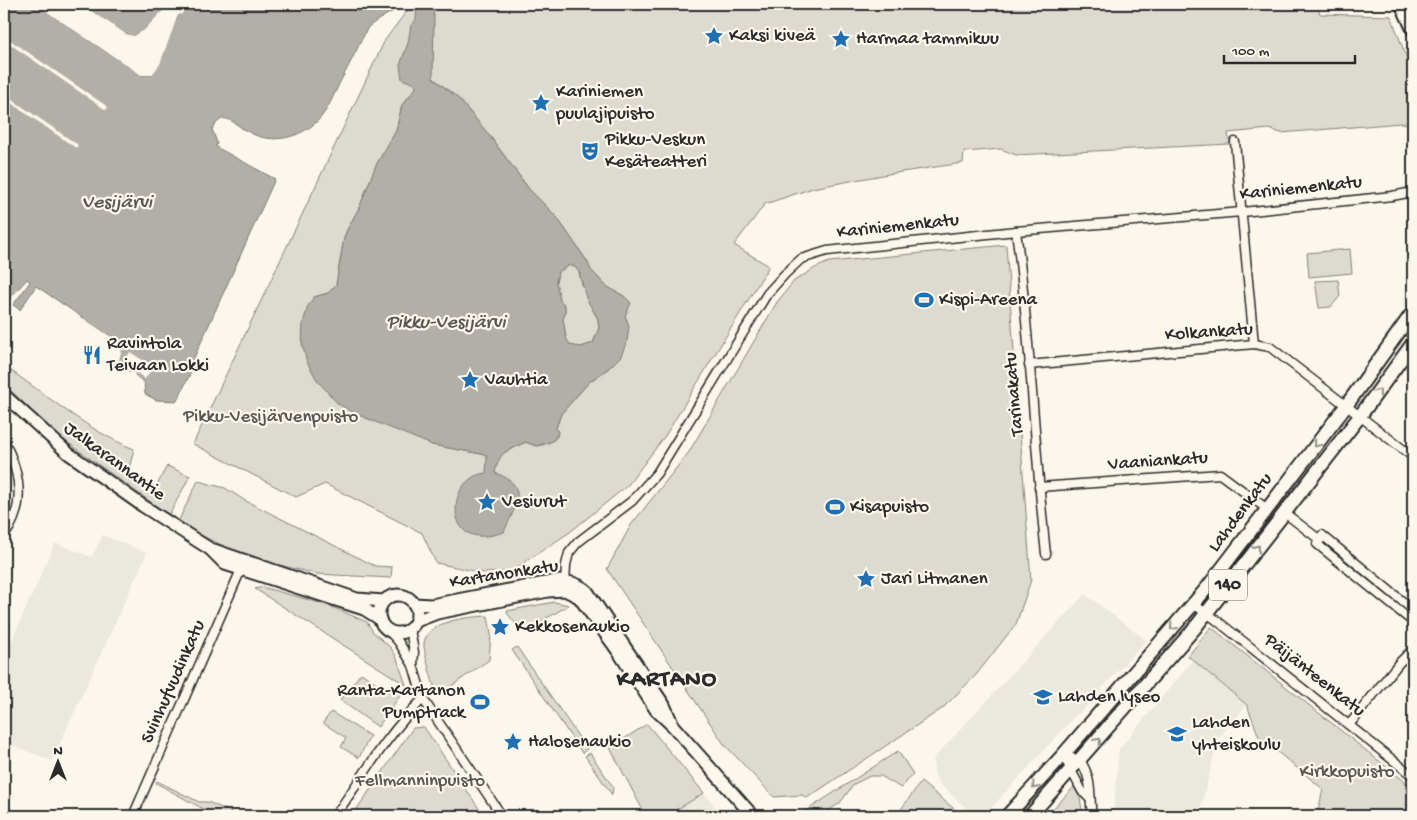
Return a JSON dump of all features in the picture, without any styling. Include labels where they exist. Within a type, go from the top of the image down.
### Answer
[{"type":"main road","points":[[1401,4],[1413,30]]},
{"type":"main road","name":"Lahdenkatu","points":[[1007,816],[1063,755],[1193,604],[1346,406],[1413,312]]},
{"type":"main road","name":"Lahdenkatu","points":[[1030,816],[1206,613],[1360,416],[1413,344]]},
{"type":"main road","name":"Jalkarannantie","points":[[4,395],[68,453],[143,506],[210,549],[225,564],[243,566],[357,600],[384,601]]},
{"type":"main road","name":"Jalkarannantie","points":[[243,566],[364,609],[380,619]]},
{"type":"main road","name":"Kartanonkatu","points":[[414,604],[431,605],[547,583],[565,586],[579,597],[618,651],[656,710],[673,726],[753,816]]},
{"type":"main road","name":"Kartanonkatu","points":[[413,625],[454,610],[577,584],[590,596],[664,705],[673,726]]},
{"type":"main road","points":[[398,595],[410,599],[414,604],[417,612],[413,625],[400,633],[389,631],[385,628],[380,619],[380,607],[384,601],[398,595]]},
{"type":"street","points":[[1235,142],[1254,344]]},
{"type":"street","name":"Kariniemenkatu","points":[[565,586],[569,553],[578,542],[632,501],[657,473],[767,294],[801,259],[836,249],[1016,231],[1242,212],[1392,196],[1413,192]]},
{"type":"street","name":"Tarinakatu","points":[[1016,231],[1046,554]]},
{"type":"street","name":"Kolkankatu","points":[[1029,365],[1254,344],[1270,347],[1413,457]]},
{"type":"street","points":[[4,441],[13,459],[19,481],[18,502],[13,521],[4,536]]},
{"type":"street","name":"Vaaniankatu","points":[[1039,487],[1220,474],[1268,509]]},
{"type":"street","points":[[1290,517],[1320,540]]},
{"type":"street","points":[[1413,610],[1322,535],[1317,544],[1413,622]]},
{"type":"street","points":[[1331,556],[1338,548]]},
{"type":"street","points":[[1350,571],[1356,563]]},
{"type":"street","name":"Svinhufvudinkatu","points":[[133,816],[243,566]]},
{"type":"street","points":[[1367,584],[1373,577]]},
{"type":"street","points":[[1385,599],[1391,592]]},
{"type":"street","name":"Päijänteenkatu","points":[[1193,604],[1413,776]]},
{"type":"street","points":[[413,625],[413,665]]},
{"type":"street","points":[[389,631],[398,641],[413,665],[424,699],[502,816]]},
{"type":"street","points":[[1349,725],[1399,663],[1413,649]]},
{"type":"street","points":[[335,816],[387,741],[408,714],[424,699]]},
{"type":"street","points":[[1063,755],[1080,760],[1087,771],[1090,780],[1089,798],[1092,816]]},
{"type":"street","points":[[1063,755],[1082,791],[1089,798]]},
{"type":"shaded area","points":[[103,535],[147,553],[52,761],[4,742],[4,647],[8,649],[55,543],[92,557]]},
{"type":"shaded area","name":"Lahden lyseo","points":[[1085,594],[1146,640],[984,816],[975,816],[940,784],[935,776],[933,759]]},
{"type":"shaded area","name":"Lahden yhteiskoulu","points":[[1193,660],[1247,705],[1218,739],[1199,816],[1113,816],[1119,749]]},
{"type":"shaded area","points":[[704,793],[724,816],[666,816]]},
{"type":"green space","name":"Pikku-Vesijärvenpuisto","points":[[412,4],[1317,4],[1320,14],[1391,16],[1413,75],[1413,124],[1401,123],[1281,133],[1269,129],[1228,133],[1230,144],[1016,155],[1001,149],[964,152],[963,163],[813,188],[765,204],[734,245],[769,266],[665,436],[628,485],[570,532],[510,572],[484,573],[436,563],[422,533],[325,484],[296,497],[193,444],[385,40]],"holes":[[[437,81],[459,99],[489,135],[529,189],[556,216],[587,261],[591,270],[606,286],[624,296],[625,316],[629,326],[609,368],[589,382],[561,414],[556,428],[557,437],[548,443],[536,446],[526,442],[501,454],[498,459],[487,455],[432,445],[314,297],[328,293],[336,285],[344,238],[360,206],[376,165],[396,131],[402,105],[416,88]]]},
{"type":"green space","name":"Kisapuisto","points":[[1006,245],[1031,580],[1016,624],[976,675],[943,708],[807,798],[802,795],[774,797],[724,744],[607,569],[631,525],[689,452],[777,302],[794,281],[829,262]]},
{"type":"green space","points":[[1350,249],[1352,273],[1309,277],[1307,253]]},
{"type":"green space","points":[[570,265],[579,272],[582,285],[598,319],[599,328],[593,343],[581,347],[570,346],[566,338],[563,319],[565,306],[560,300],[556,283],[558,272]]},
{"type":"green space","points":[[1338,280],[1340,296],[1331,307],[1319,308],[1315,281]]},
{"type":"green space","points":[[4,366],[83,422],[134,449],[128,473],[156,487],[167,466],[190,476],[169,515],[57,435],[4,384]]},
{"type":"green space","points":[[198,481],[225,488],[244,500],[375,566],[392,567],[391,578],[316,574],[247,557],[177,524]]},
{"type":"green space","points":[[262,587],[327,605],[367,622],[373,632],[390,647],[396,656],[406,685],[255,589]]},
{"type":"green space","points":[[554,602],[569,605],[525,631],[519,628],[507,613],[507,611]]},
{"type":"green space","points":[[488,616],[491,634],[489,660],[437,696],[424,647],[427,635],[433,629],[450,621]]},
{"type":"green space","name":"Kirkkopuisto","points":[[1211,627],[1413,788],[1413,816],[1317,816],[1323,789],[1259,737],[1247,705],[1188,656]]},
{"type":"green space","points":[[517,647],[587,749],[582,753],[512,650]]},
{"type":"green space","points":[[361,673],[390,692],[393,688],[401,694],[378,727],[340,700]]},
{"type":"green space","points":[[331,712],[370,736],[359,758],[341,747],[346,738],[323,723]]},
{"type":"green space","points":[[647,724],[704,793],[666,816],[646,816],[610,748]]},
{"type":"green space","name":"Fellmanninpuisto","points":[[424,727],[484,816],[352,816],[413,728]]},
{"type":"green space","points":[[898,751],[913,774],[901,788],[881,776],[870,776],[854,784],[840,803],[820,816],[798,816]]},
{"type":"green space","points":[[590,753],[613,787],[612,795],[585,756]]},
{"type":"green space","points":[[157,781],[199,802],[208,802],[240,816],[216,816],[156,783]]},
{"type":"green space","points":[[921,782],[963,816],[896,816]]},
{"type":"green space","points":[[1074,787],[1080,798],[1083,816],[1046,816]]},
{"type":"water","name":"Vesijärvi","points":[[4,4],[35,4],[141,75],[152,75],[162,58],[175,23],[185,7],[184,4],[404,4],[368,27],[326,110],[319,120],[307,129],[290,137],[272,139],[255,135],[232,121],[222,119],[212,129],[217,143],[216,147],[275,179],[188,371],[191,372],[177,401],[156,400],[145,394],[144,382],[118,365],[123,345],[36,286],[20,310],[13,305],[30,282],[27,279],[4,305]]},
{"type":"water","points":[[81,4],[169,4],[144,30],[134,36],[126,34]]},
{"type":"water","name":"Pikku-Vesijärvi","points":[[417,4],[422,6],[428,4],[432,7],[434,15],[433,78],[459,99],[489,135],[529,189],[556,216],[587,261],[591,270],[606,286],[624,296],[631,303],[625,316],[629,326],[627,341],[621,356],[609,368],[589,382],[561,414],[556,428],[558,432],[553,441],[536,446],[525,442],[508,450],[499,460],[495,473],[513,484],[517,490],[517,498],[504,532],[490,536],[475,536],[465,531],[459,523],[456,507],[460,491],[465,484],[470,479],[486,473],[487,455],[432,445],[356,414],[338,404],[317,380],[307,362],[302,344],[303,323],[308,306],[314,297],[328,293],[336,285],[347,230],[360,206],[376,165],[396,131],[402,105],[416,88],[415,84],[402,79],[400,65],[408,43],[411,25],[416,20]],"holes":[[[570,265],[579,272],[586,298],[598,319],[599,328],[593,343],[581,347],[570,345],[566,338],[563,319],[565,306],[560,300],[556,282],[558,272]]]},
{"type":"pier","points":[[35,4],[40,4],[141,73],[150,72],[158,63],[176,14],[181,12],[181,4],[184,4],[185,7],[182,14],[178,15],[160,64],[152,75],[141,75]]},
{"type":"pier","points":[[79,4],[126,34],[134,36],[144,30],[171,4],[145,32],[134,38],[124,36]]},
{"type":"pier","points":[[4,36],[108,107],[106,110],[4,40]]},
{"type":"pier","points":[[4,94],[78,145],[76,148],[4,98]]},
{"type":"pier","points":[[83,318],[123,345],[118,365],[131,373],[132,370],[123,364],[130,352],[153,367],[145,379],[136,372],[134,375],[144,383],[142,390],[142,384],[116,366],[120,346],[82,320]]},
{"type":"place","name":"Kaksi kiveä","points":[[714,36]]},
{"type":"place","name":"Harmaa tammikuu","points":[[841,39]]},
{"type":"place","name":"Kariniemen puulajipuisto","points":[[541,103]]},
{"type":"place","name":"Pikku-Veskun Kesäteatteri","points":[[590,151]]},
{"type":"place","name":"Kispi-Areena","points":[[924,300]]},
{"type":"place","name":"Ravintola Teivaan Lokki","points":[[92,355]]},
{"type":"place","name":"Vauhtia","points":[[470,380]]},
{"type":"place","name":"Vesiurut","points":[[487,502]]},
{"type":"place","name":"Kisapuisto","points":[[835,507]]},
{"type":"place","name":"Jari Litmanen","points":[[866,579]]},
{"type":"place","name":"Kekkosenaukio","points":[[500,627]]},
{"type":"place","name":"Lahden lyseo","points":[[1043,697]]},
{"type":"place","name":"Ranta-Kartanon Pumptrack","points":[[480,702]]},
{"type":"place","name":"Lahden yhteiskoulu","points":[[1177,734]]},
{"type":"place","name":"Halosenaukio","points":[[513,742]]},
{"type":"district","name":"KARTANO","points":[[667,680]]}]
